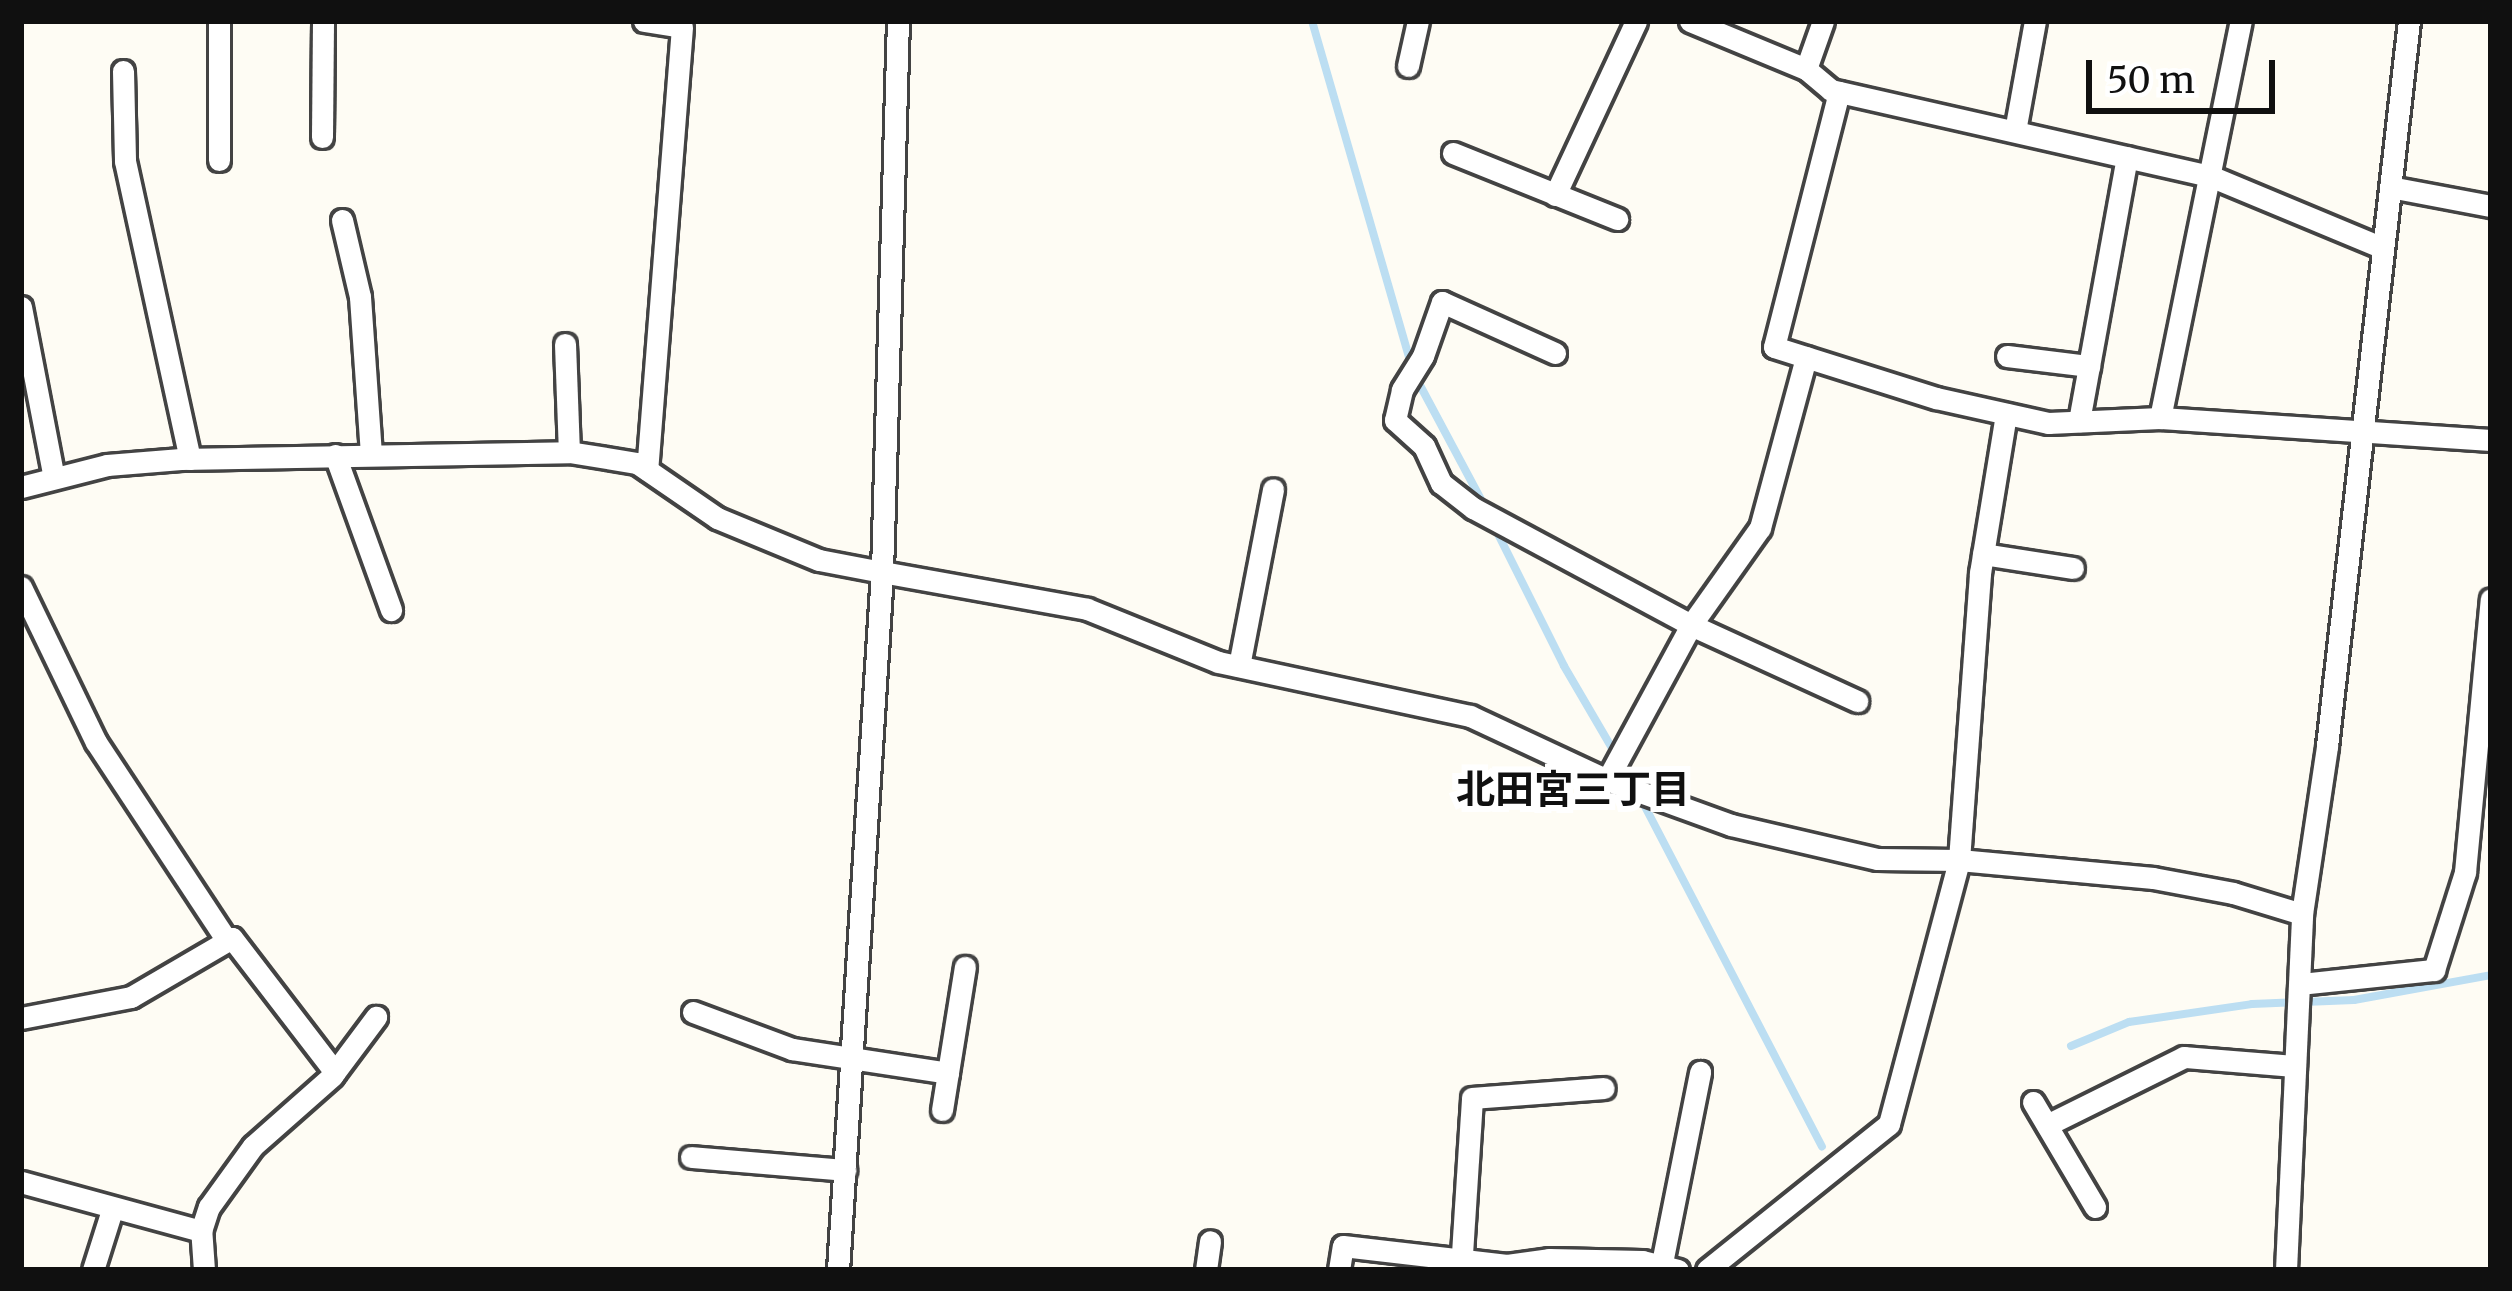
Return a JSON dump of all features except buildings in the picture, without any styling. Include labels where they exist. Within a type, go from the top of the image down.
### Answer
[{"type":"street","points":[[219,21],[219,160]]},
{"type":"street","points":[[322,137],[323,21]]},
{"type":"street","points":[[644,21],[682,24],[647,470]]},
{"type":"street","points":[[838,1270],[882,572],[898,21]]},
{"type":"street","points":[[1408,66],[1418,21]]},
{"type":"street","points":[[1555,195],[1636,21]]},
{"type":"street","points":[[1690,21],[1806,69],[1839,92],[2210,176],[2383,248]]},
{"type":"street","points":[[1806,69],[1823,21]]},
{"type":"street","points":[[2015,131],[2035,21]]},
{"type":"street","points":[[2160,418],[2242,21]]},
{"type":"street","points":[[2286,1270],[2302,914],[2409,21]]},
{"type":"street","points":[[123,70],[125,161],[190,459]]},
{"type":"street","points":[[1839,92],[1774,347],[1936,398],[2048,423],[2160,418],[2491,440]]},
{"type":"street","points":[[1453,153],[1617,219]]},
{"type":"street","points":[[2079,422],[2127,157]]},
{"type":"street","points":[[2390,187],[2491,206]]},
{"type":"street","points":[[341,220],[360,296],[371,455]]},
{"type":"street","points":[[1555,353],[1442,302],[1423,356],[1402,390],[1395,420],[1424,446],[1441,483],[1473,508],[1691,625],[1857,701]]},
{"type":"street","points":[[21,307],[54,478]]},
{"type":"street","points":[[565,344],[569,452]]},
{"type":"street","points":[[2007,356],[2089,366]]},
{"type":"street","points":[[1607,780],[1691,625],[1760,529],[1806,357]]},
{"type":"street","points":[[1707,1270],[1889,1124],[1959,860],[1983,554],[2006,414]]},
{"type":"street","points":[[21,487],[107,465],[190,459],[569,452],[637,463],[717,518],[819,560],[1088,609],[1239,666],[1470,716],[1607,780],[1801,843],[1877,860],[1959,860],[2153,878],[2233,892],[2302,914]]},
{"type":"street","points":[[335,455],[391,610]]},
{"type":"street","points":[[1239,666],[1273,489]]},
{"type":"street","points":[[1983,554],[2073,568]]},
{"type":"street","points":[[21,587],[96,742],[227,941]]},
{"type":"street","points":[[2300,984],[2434,970],[2464,872],[2491,599]]},
{"type":"street","points":[[21,1018],[131,997],[232,938],[335,1072]]},
{"type":"street","points":[[942,1110],[965,967]]},
{"type":"street","points":[[693,1012],[792,1049],[948,1073]]},
{"type":"street","points":[[204,1270],[201,1231],[209,1208],[254,1146],[335,1072],[376,1017]]},
{"type":"street","points":[[2047,1125],[2184,1058],[2294,1066]]},
{"type":"street","points":[[1339,1270],[1342,1246],[1462,1265],[1549,1259],[1670,1266],[1700,1072]]},
{"type":"street","points":[[1462,1265],[1472,1098],[1604,1088]]},
{"type":"street","points":[[2033,1102],[2095,1207]]},
{"type":"street","points":[[691,1157],[845,1170]]},
{"type":"street","points":[[21,1182],[201,1231]]},
{"type":"street","points":[[93,1270],[112,1210]]},
{"type":"street","points":[[1206,1270],[1210,1241]]},
{"type":"waterway","points":[[1312,21],[1414,374],[1486,509]]},
{"type":"waterway","points":[[1495,528],[1564,666],[1633,784]]},
{"type":"waterway","points":[[1640,797],[1822,1147]]},
{"type":"waterway","points":[[2071,1046],[2129,1022],[2252,1004],[2354,1000],[2491,975]]},
{"type":"district","name":"北田宮三丁目","points":[[1573,790]]}]
